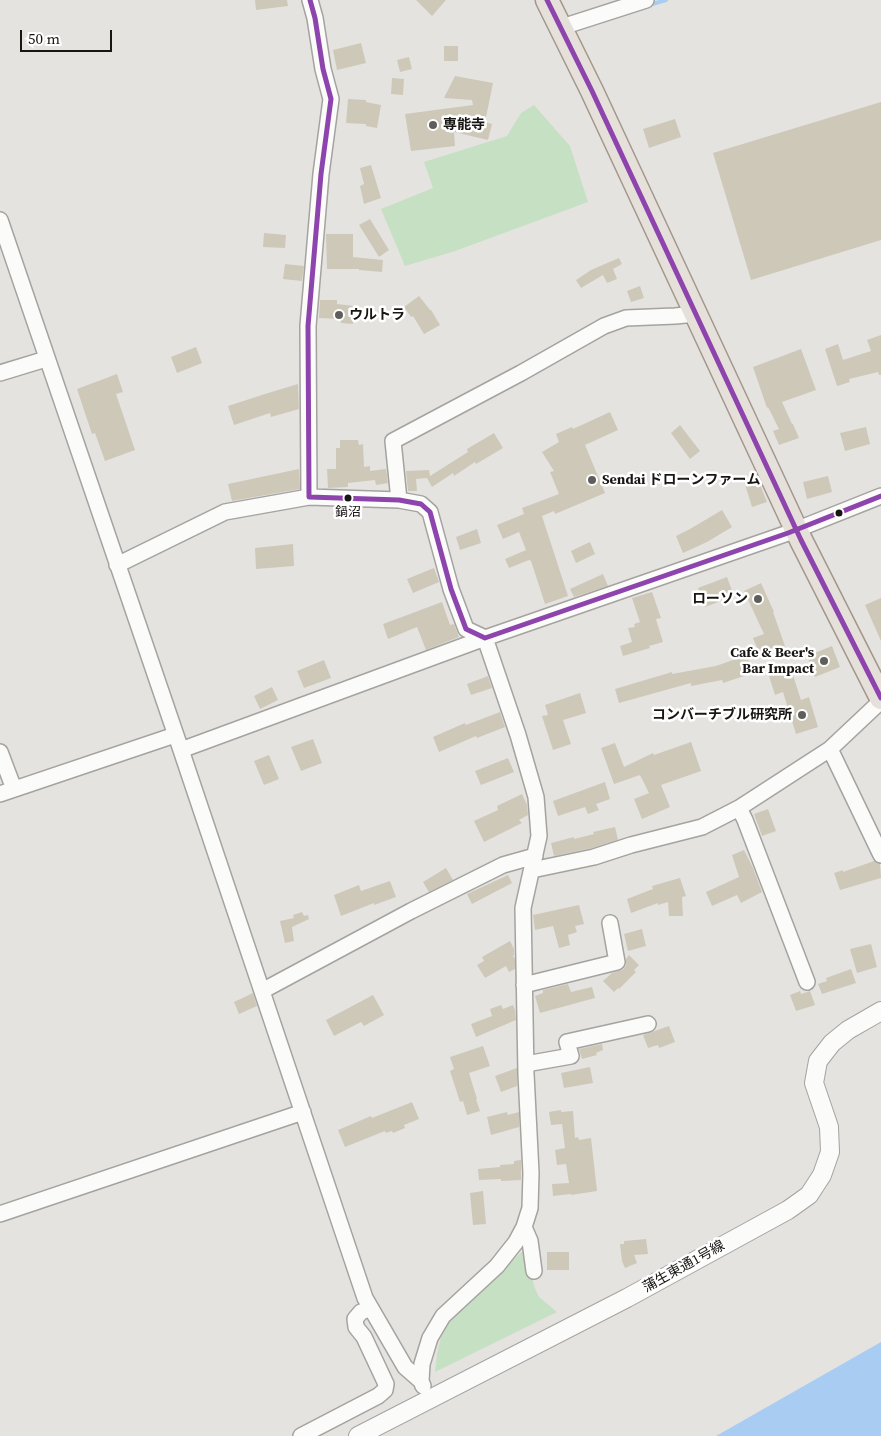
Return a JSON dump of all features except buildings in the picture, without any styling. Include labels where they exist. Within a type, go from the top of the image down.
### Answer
[{"type":"main road","points":[[547,0],[562,27],[796,529],[881,699]]},
{"type":"street","points":[[309,497],[308,326],[321,174],[331,99],[323,69],[315,18],[310,0]]},
{"type":"street","points":[[562,27],[646,0]]},
{"type":"street","points":[[0,220],[365,1298],[405,1367],[421,1381]]},
{"type":"street","points":[[399,500],[393,441],[513,378],[604,326],[626,318],[696,314]]},
{"type":"street","points":[[0,373],[46,358]]},
{"type":"street","points":[[180,750],[484,638],[796,529],[881,496]]},
{"type":"street","points":[[117,565],[226,512],[309,497],[399,500],[421,504],[430,512],[452,589],[466,629],[484,638],[518,735],[536,797],[539,836],[523,908],[526,1064],[532,1173],[530,1208],[524,1227],[516,1242],[497,1266],[443,1316],[430,1338],[422,1364],[421,1381],[427,1402]]},
{"type":"street","points":[[262,991],[411,911],[503,865],[594,857],[631,845],[702,827],[739,808],[830,749],[881,699]]},
{"type":"street","points":[[0,752],[7,791],[174,735]]},
{"type":"street","points":[[830,749],[881,855]]},
{"type":"street","points":[[739,808],[808,982]]},
{"type":"street","points":[[524,985],[617,962],[610,923]]},
{"type":"street","name":"蒲生東通1号線","points":[[358,1436],[627,1298],[788,1210],[809,1195],[822,1175],[830,1152],[829,1127],[814,1083],[818,1061],[832,1043],[848,1030],[881,1011]]},
{"type":"street","points":[[526,1064],[571,1056],[567,1042],[648,1024]]},
{"type":"street","points":[[0,1214],[303,1112]]},
{"type":"street","points":[[524,1227],[530,1241],[534,1271]]},
{"type":"street","points":[[301,1436],[386,1390],[386,1384],[364,1337],[356,1327],[355,1319],[361,1312],[370,1308]]},
{"type":"green space","points":[[534,105],[570,146],[588,202],[455,251],[405,266],[381,209],[433,188],[424,162],[507,136],[521,113]]},
{"type":"green space","points":[[527,1247],[534,1286],[539,1297],[557,1312],[435,1372],[441,1337],[454,1315]]},
{"type":"water","points":[[881,1342],[881,1436],[716,1436]]},
{"type":"waterway","points":[[649,5],[666,0]]},
{"type":"transit line","points":[[310,0],[315,18],[323,69],[331,99],[321,174],[308,326],[309,497],[399,500],[421,504],[430,512],[451,589],[466,629],[485,638],[788,533],[881,496]]},
{"type":"transit line","points":[[547,0],[592,91],[801,540],[881,698]]},
{"type":"place","name":"専能寺","points":[[433,125]]},
{"type":"place","name":"ウルトラ","points":[[339,315]]},
{"type":"place","name":"Sendai ドローンファーム","points":[[592,480]]},
{"type":"place","name":"鍋沼","points":[[348,498]]},
{"type":"place","name":"ローソン","points":[[758,599]]},
{"type":"place","name":"Cafe & Beer's Bar Impact","points":[[824,661]]},
{"type":"place","name":"コンバーチブル研究所","points":[[802,715]]}]
